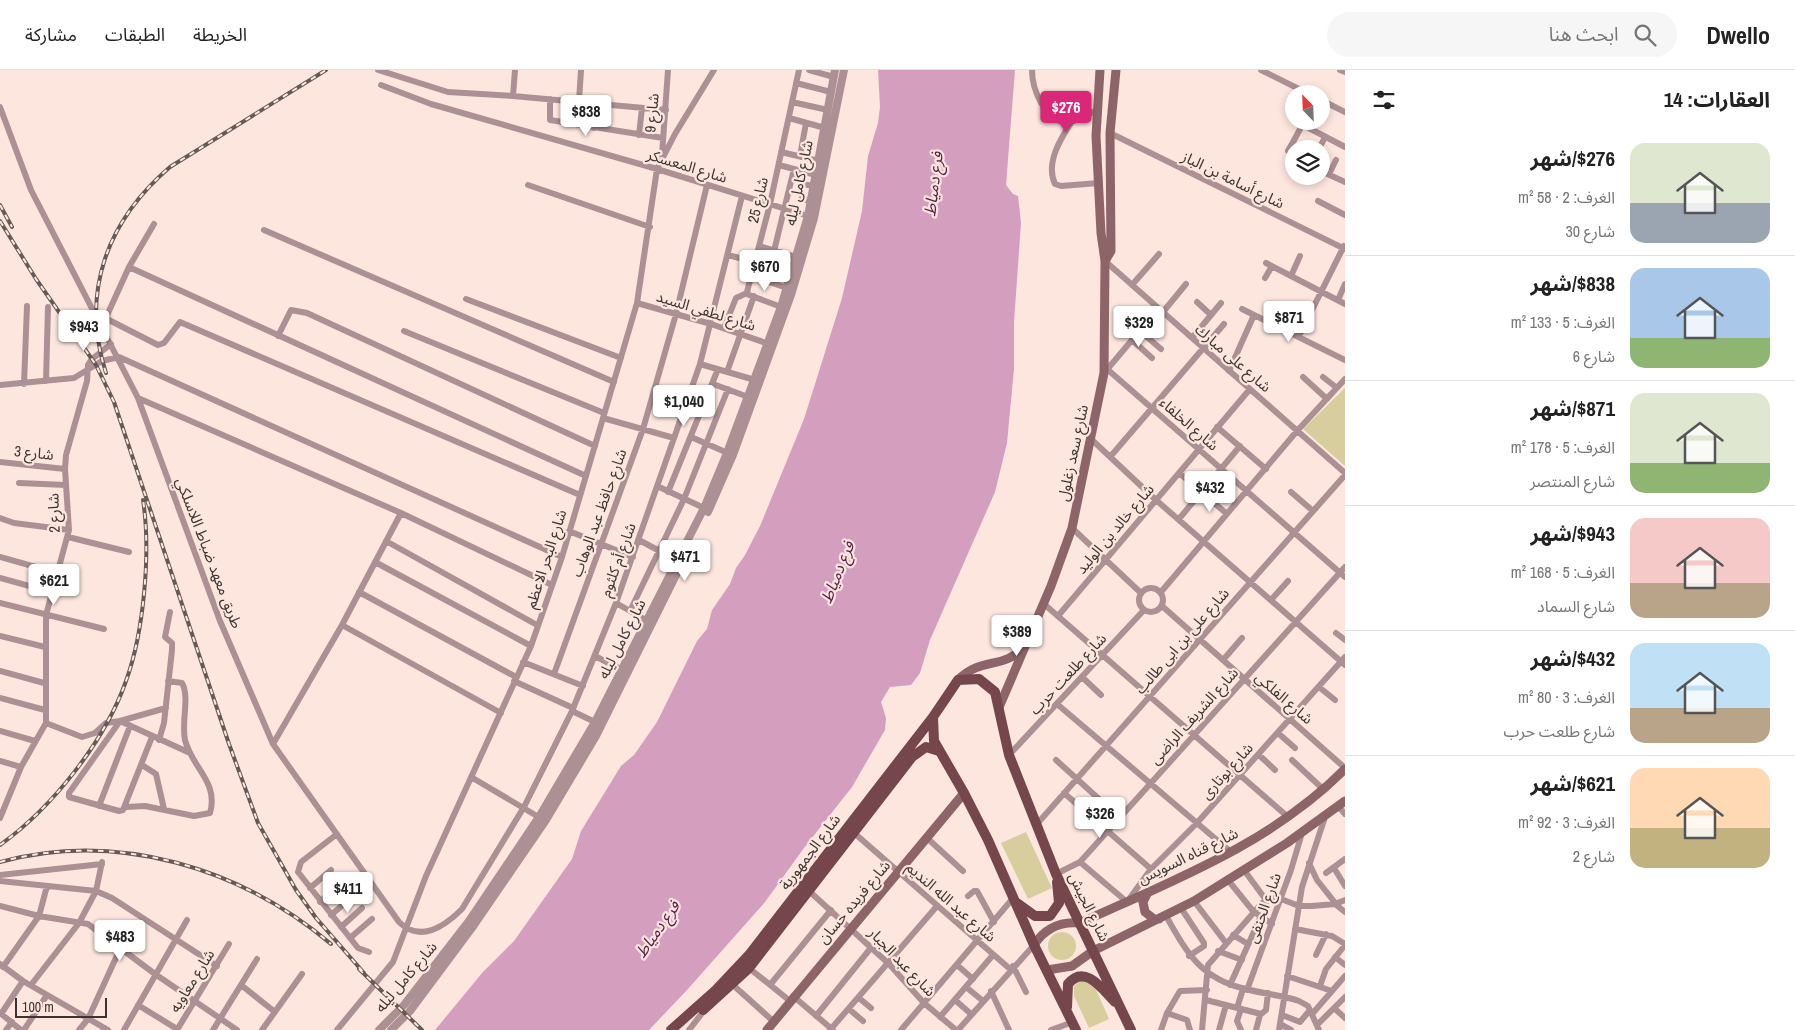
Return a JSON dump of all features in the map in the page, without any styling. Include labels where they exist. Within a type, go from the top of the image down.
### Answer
[{"type":"main road","name":"شارع سعد زغلول","points":[[1000,705],[1044,604],[1072,528],[1105,371],[1105,261],[1101,233],[1096,136],[1100,70]]},
{"type":"main road","name":"شارع سعد زغلول","points":[[1105,261],[1111,251],[1110,133],[1116,70]]},
{"type":"main road","name":"شارع سعد زغلول","points":[[958,680],[975,666],[1000,662],[1014,656],[1026,642]]},
{"type":"main road","points":[[1000,662],[1009,665],[1013,674]]},
{"type":"main road","name":"شارع الجيش","points":[[958,680],[972,678],[985,682],[995,692],[1000,705],[1000,722],[1009,755],[1056,874],[1131,1030]]},
{"type":"main road","name":"شارع الجمهورية","points":[[671,1030],[716,990],[749,955],[932,717],[958,680]]},
{"type":"main road","points":[[932,717],[932,731],[939,751],[964,793],[1015,900],[1034,945],[1074,1026]]},
{"type":"main road","name":"شارع الجمهورية","points":[[680,1030],[709,1006],[749,968],[916,753],[926,747],[939,751]]},
{"type":"main road","name":"شارع قناه السويس","points":[[1034,945],[1042,934],[1053,926],[1066,923],[1080,923],[1231,852],[1288,817],[1324,790],[1345,769]]},
{"type":"main road","name":"شارع فريده حسان","points":[[769,1027],[791,998],[964,793]]},
{"type":"main road","points":[[1047,970],[1072,966],[1093,950],[1194,901],[1343,807]]},
{"type":"main road","points":[[1015,900],[1035,916],[1050,916],[1059,903],[1056,874]]},
{"type":"main road","points":[[1148,892],[1143,902],[1145,912],[1149,916],[1162,918]]},
{"type":"main road","points":[[1067,1011],[1068,984],[1077,977],[1082,976],[1092,979],[1120,1006]]},
{"type":"street","points":[[378,70],[393,72],[448,92],[578,101],[666,110]]},
{"type":"street","points":[[513,96],[515,70]]},
{"type":"street","points":[[578,101],[581,70]]},
{"type":"street","name":"شارع 9","points":[[661,158],[668,70]]},
{"type":"street","name":"شارع البحر الاعظم","points":[[337,1030],[388,969],[399,950],[426,876],[531,646],[562,557],[637,303],[650,227],[657,169],[661,158],[714,70]]},
{"type":"street","name":"شارع 25","points":[[747,293],[770,204],[799,70]]},
{"type":"street","points":[[808,70],[835,73]]},
{"type":"street","name":"شارع كامل ليله","points":[[751,398],[755,380],[784,308],[811,217],[844,70]]},
{"type":"street","points":[[1032,70],[1036,92],[1043,105],[1054,118],[1072,122],[1097,110]]},
{"type":"street","points":[[1262,70],[1291,85]]},
{"type":"street","points":[[1340,70],[1345,72]]},
{"type":"street","name":"شارع كامل ليله","points":[[784,308],[787,288],[811,217],[811,201],[835,73]]},
{"type":"street","points":[[796,83],[831,92]]},
{"type":"street","name":"شارع المعسكر","points":[[381,85],[431,104],[657,169],[811,217]]},
{"type":"street","points":[[550,99],[550,120],[663,138]]},
{"type":"street","points":[[792,102],[828,110]]},
{"type":"street","points":[[594,128],[597,103]]},
{"type":"street","points":[[1330,104],[1345,112]]},
{"type":"street","name":"طريق معهد ضباط اللاسلكي","points":[[0,107],[31,190],[104,322],[110,344],[138,398],[220,622],[274,744],[406,928]]},
{"type":"street","points":[[638,135],[642,108]]},
{"type":"street","points":[[789,118],[825,128]]},
{"type":"street","points":[[1072,122],[1056,149],[1053,179],[1055,184],[1061,186],[1099,183]]},
{"type":"street","points":[[800,156],[806,123]]},
{"type":"street","points":[[1315,130],[1345,147]]},
{"type":"street","name":"شارع أسامة بن الباز","points":[[1110,133],[1344,247]]},
{"type":"street","points":[[1323,140],[1325,136]]},
{"type":"street","points":[[781,152],[819,161]]},
{"type":"street","points":[[1330,172],[1336,160]]},
{"type":"street","points":[[779,165],[816,175]]},
{"type":"street","points":[[774,251],[794,169]]},
{"type":"street","points":[[1330,174],[1345,182]]},
{"type":"street","points":[[802,184],[814,186]]},
{"type":"street","points":[[528,185],[650,227]]},
{"type":"street","name":"شارع حافظ عبد الوهاب","points":[[554,674],[643,429],[676,314],[707,185]]},
{"type":"street","name":"شارع أم كلثوم","points":[[406,928],[416,932],[426,932],[449,922],[462,909],[524,807],[573,709],[596,656],[633,557],[700,364],[742,196]]},
{"type":"street","points":[[801,199],[811,201]]},
{"type":"street","points":[[1318,201],[1345,215]]},
{"type":"street","points":[[154,224],[129,267],[104,322],[158,345],[164,343],[180,322],[580,495]]},
{"type":"street","points":[[264,230],[614,382]]},
{"type":"street","points":[[759,246],[796,258]]},
{"type":"street","points":[[1299,336],[1344,247]]},
{"type":"street","points":[[1132,285],[1159,254]]},
{"type":"street","points":[[728,255],[792,272]]},
{"type":"street","points":[[1291,276],[1300,256]]},
{"type":"street","name":"شارع على مبارك","points":[[1105,261],[1345,474]]},
{"type":"street","points":[[1265,278],[1269,265],[1345,304]]},
{"type":"street","points":[[129,267],[586,476]]},
{"type":"street","points":[[751,276],[787,288]]},
{"type":"street","points":[[1105,371],[1140,330],[1186,284]]},
{"type":"street","points":[[1338,300],[1345,284]]},
{"type":"street","points":[[724,328],[736,298],[747,293],[784,308]]},
{"type":"street","points":[[727,372],[754,296]]},
{"type":"street","points":[[466,299],[621,358]]},
{"type":"street","points":[[1197,302],[1211,315]]},
{"type":"street","name":"شارع لطفي السيد","points":[[637,303],[724,328],[770,344]]},
{"type":"street","points":[[1192,338],[1221,304]]},
{"type":"street","points":[[24,384],[27,306]]},
{"type":"street","points":[[46,381],[48,307]]},
{"type":"street","points":[[1242,309],[1345,360]]},
{"type":"street","points":[[278,336],[291,310],[308,313],[594,446]]},
{"type":"street","points":[[1229,371],[1254,315]]},
{"type":"street","points":[[1110,457],[1224,324]]},
{"type":"street","points":[[1140,330],[1160,349]]},
{"type":"street","points":[[404,331],[604,416],[674,438]]},
{"type":"street","points":[[1132,340],[1152,358]]},
{"type":"street","points":[[86,371],[92,359],[110,344]]},
{"type":"street","name":"شارع كامل ليله","points":[[379,1030],[404,1005],[469,921],[542,819],[625,671],[680,561],[730,454],[770,344]]},
{"type":"street","points":[[0,385],[74,378],[104,360],[118,357],[562,557]]},
{"type":"street","points":[[700,364],[755,380]]},
{"type":"street","points":[[668,492],[718,370]]},
{"type":"street","name":"شارع 2","points":[[46,723],[44,683],[46,615],[68,537],[65,469],[72,431],[87,381],[86,371]]},
{"type":"street","name":"شارع الخلفاء","points":[[1105,371],[1152,408],[1342,575]]},
{"type":"street","points":[[1323,376],[1337,388]]},
{"type":"street","points":[[1303,377],[1327,399]]},
{"type":"street","points":[[1161,592],[1246,491],[1345,379]]},
{"type":"street","points":[[713,384],[751,398]]},
{"type":"street","points":[[630,611],[684,499],[728,389]]},
{"type":"street","name":"شارع خالد بن الوليد","points":[[1058,616],[1250,389]]},
{"type":"street","points":[[138,398],[401,513],[552,585]]},
{"type":"street","points":[[1218,428],[1266,469]]},
{"type":"street","points":[[691,437],[730,454]]},
{"type":"street","points":[[1090,438],[1156,500],[1296,622],[1344,661]]},
{"type":"street","points":[[1206,487],[1240,446]]},
{"type":"street","name":"شارع كامل ليله","points":[[391,1030],[410,1011],[474,925],[596,736],[646,620],[680,561],[730,454]]},
{"type":"street","name":"شارع 3","points":[[0,462],[65,469]]},
{"type":"street","points":[[1179,473],[1196,487]]},
{"type":"street","name":"شارع على بن ابى طالب","points":[[1037,824],[1345,474]]},
{"type":"street","points":[[19,483],[66,485]]},
{"type":"street","points":[[658,486],[704,508]]},
{"type":"street","points":[[1291,492],[1313,511]]},
{"type":"street","points":[[1206,496],[1227,514]]},
{"type":"street","points":[[1179,519],[1193,502]]},
{"type":"street","points":[[274,744],[342,624],[401,513]]},
{"type":"street","points":[[0,518],[14,523],[69,530]]},
{"type":"street","points":[[1072,528],[1141,593]]},
{"type":"street","points":[[570,531],[633,557]]},
{"type":"street","points":[[68,537],[129,552]]},
{"type":"street","points":[[639,540],[680,561]]},
{"type":"street","points":[[386,541],[537,625]]},
{"type":"street","points":[[0,557],[57,572]]},
{"type":"street","points":[[375,562],[531,646]]},
{"type":"street","name":"شارع الشريف الراضى","points":[[1056,874],[1080,862],[1296,622],[1342,575],[1345,567]]},
{"type":"street","points":[[0,578],[51,592]]},
{"type":"street","points":[[1271,600],[1288,581]]},
{"type":"street","points":[[1151,587],[1161,592],[1164,599],[1162,606],[1156,611],[1144,610],[1139,600],[1141,593],[1151,587]]},
{"type":"street","points":[[359,592],[595,722]]},
{"type":"street","points":[[616,602],[646,620]]},
{"type":"street","points":[[0,603],[104,629]]},
{"type":"street","points":[[1044,604],[1288,817]]},
{"type":"street","name":"شارع الفلكي","points":[[1162,606],[1345,769]]},
{"type":"street","name":"شارع طلعت حرب","points":[[1009,755],[1144,610]]},
{"type":"street","points":[[126,807],[166,708],[172,645],[165,637],[170,612]]},
{"type":"street","points":[[342,624],[500,712]]},
{"type":"street","points":[[1336,633],[1345,640]]},
{"type":"street","points":[[0,636],[45,647]]},
{"type":"street","points":[[1223,660],[1242,638]]},
{"type":"street","points":[[596,656],[625,671]]},
{"type":"street","name":"شارع بوتارى","points":[[1127,902],[1151,868],[1196,824],[1344,661]]},
{"type":"street","points":[[524,662],[582,686]]},
{"type":"street","points":[[0,671],[44,683]]},
{"type":"street","points":[[1082,677],[1101,694]]},
{"type":"street","points":[[120,721],[69,795],[71,798],[119,811],[126,807],[145,806],[194,816],[210,814],[213,804],[212,792],[209,783],[190,753],[183,728],[186,689],[182,683],[168,681]]},
{"type":"street","points":[[1319,687],[1335,700]]},
{"type":"street","points":[[0,698],[45,710]]},
{"type":"street","points":[[1057,704],[1231,852]]},
{"type":"street","points":[[0,818],[2,808],[21,766],[46,723],[82,737],[96,734],[106,723],[166,708]]},
{"type":"street","points":[[120,721],[190,753]]},
{"type":"street","points":[[98,806],[130,726]]},
{"type":"street","points":[[0,731],[35,741]]},
{"type":"street","points":[[1278,733],[1295,748]]},
{"type":"street","points":[[1259,755],[1275,770]]},
{"type":"street","points":[[0,760],[21,766]]},
{"type":"street","points":[[1056,760],[1120,818]]},
{"type":"street","points":[[1292,760],[1324,790]]},
{"type":"street","points":[[142,765],[156,774],[164,809]]},
{"type":"street","points":[[471,777],[542,819]]},
{"type":"street","points":[[1064,793],[1151,868]]},
{"type":"street","points":[[1291,1030],[1280,1027],[1284,996],[1299,906],[1310,862],[1325,817]]},
{"type":"street","name":"شارع عبد الله النديم","points":[[854,832],[936,906],[1012,968]]},
{"type":"street","name":"شارع الحنفى","points":[[1240,1030],[1237,1021],[1245,989],[1258,969],[1302,833]]},
{"type":"street","points":[[337,834],[299,865],[299,875],[358,948],[369,952]]},
{"type":"street","points":[[927,838],[963,871]]},
{"type":"street","points":[[1326,873],[1345,859]]},
{"type":"street","points":[[1080,862],[1127,902]]},
{"type":"street","points":[[1310,862],[1317,880],[1336,904],[1345,912]]},
{"type":"street","points":[[0,875],[102,863],[96,892],[79,923],[31,985]]},
{"type":"street","points":[[1334,868],[1345,886]]},
{"type":"street","points":[[310,888],[331,870]]},
{"type":"street","points":[[1244,870],[1266,900]]},
{"type":"street","points":[[1228,880],[1253,911],[1272,924]]},
{"type":"street","points":[[0,881],[96,892],[112,898],[217,966]]},
{"type":"street","points":[[320,902],[342,882]]},
{"type":"street","points":[[48,886],[39,916],[2,965],[23,981],[108,1030]]},
{"type":"street","name":"شارع عبد الجبار","points":[[809,891],[852,928],[924,1004],[957,1030]]},
{"type":"street","points":[[968,896],[977,891],[994,922]]},
{"type":"street","points":[[331,915],[352,897]]},
{"type":"street","points":[[1202,1030],[1207,990],[1206,972],[1210,961],[1253,911],[1266,900],[1281,898],[1299,906],[1336,904],[1345,900]]},
{"type":"street","points":[[901,1030],[1015,900]]},
{"type":"street","points":[[1194,901],[1226,943]]},
{"type":"street","points":[[0,906],[39,916],[88,924],[155,974],[221,1017],[237,1030]]},
{"type":"street","points":[[749,968],[770,985],[816,1016],[832,1030],[936,906]]},
{"type":"street","points":[[341,927],[362,908]]},
{"type":"street","points":[[1181,908],[1204,943],[1204,946],[1190,956]]},
{"type":"street","points":[[770,985],[832,910]]},
{"type":"street","points":[[1230,985],[1261,916]]},
{"type":"street","points":[[1162,918],[1190,956],[1206,972],[1230,985],[1299,1001],[1312,1011],[1319,1027],[1343,998],[1320,986],[1288,976]]},
{"type":"street","points":[[350,938],[372,919]]},
{"type":"street","points":[[124,1030],[187,920]]},
{"type":"street","points":[[1295,929],[1326,934],[1345,944],[1326,970],[1320,986]]},
{"type":"street","points":[[1316,954],[1326,934]]},
{"type":"street","points":[[1233,935],[1248,944]]},
{"type":"street","name":"شارع معاويه","points":[[177,1029],[229,944]]},
{"type":"street","points":[[957,1030],[1034,945]]},
{"type":"street","points":[[79,1030],[88,1019],[120,949]]},
{"type":"street","points":[[816,1016],[870,949]]},
{"type":"street","points":[[1218,951],[1242,960]]},
{"type":"street","points":[[940,1017],[994,955]]},
{"type":"street","points":[[1335,957],[1345,965]]},
{"type":"street","points":[[212,1030],[257,959]]},
{"type":"street","points":[[957,965],[972,979]]},
{"type":"street","points":[[1012,968],[1026,992]]},
{"type":"street","points":[[262,1030],[302,974]]},
{"type":"street","points":[[1282,1016],[1300,1022],[1345,976]]},
{"type":"street","points":[[23,981],[0,1014],[23,1030],[47,995]]},
{"type":"street","points":[[241,985],[275,1012]]},
{"type":"street","points":[[732,985],[769,1027]]},
{"type":"street","points":[[966,987],[983,1001]]},
{"type":"street","points":[[1161,1030],[1167,1013],[1182,990],[1207,990]]},
{"type":"street","points":[[991,992],[1009,1030]]},
{"type":"street","points":[[1256,1030],[1261,1014],[1266,1010],[1268,993]]},
{"type":"street","points":[[859,998],[871,1008]]},
{"type":"street","points":[[954,1000],[971,1014]]},
{"type":"street","points":[[1206,1000],[1261,1014]]},
{"type":"street","points":[[138,1005],[177,1029]]},
{"type":"street","points":[[1219,1030],[1226,1005]]},
{"type":"street","points":[[689,1030],[709,1006]]},
{"type":"street","points":[[1334,1008],[1345,1018]]},
{"type":"street","points":[[850,1009],[863,1021]]},
{"type":"street","points":[[1167,1013],[1188,1022],[1190,1030]]},
{"type":"street","points":[[6,1030],[12,1022]]},
{"type":"street","points":[[1051,1030],[1074,1026]]},
{"type":"shaded area","points":[[1345,388],[1345,466],[1303,429]]},
{"type":"shaded area","points":[[1026,832],[1052,888],[1028,899],[1001,843]]},
{"type":"shaded area","points":[[1062,932],[1072,936],[1076,946],[1072,956],[1062,960],[1052,956],[1048,946],[1052,936]]},
{"type":"shaded area","points":[[1082,980],[1094,985],[1109,1019],[1089,1028],[1074,996],[1074,986]]},
{"type":"water","name":"فرع دمياط","points":[[878,70],[1015,70],[1006,185],[1013,194],[1018,196],[1021,223],[1014,322],[1014,369],[1007,443],[995,492],[930,640],[920,673],[911,685],[890,687],[881,702],[886,718],[885,730],[852,787],[765,902],[649,1030],[435,1030],[483,972],[514,941],[572,859],[581,831],[621,766],[634,755],[657,722],[697,641],[707,629],[712,610],[730,584],[736,568],[760,526],[804,419],[842,298],[862,211],[868,156],[878,123],[880,107]]},
{"type":"railway","points":[[106,373],[99,343],[96,314],[98,286],[105,260],[115,235],[130,211],[148,188],[170,167],[326,70]]},
{"type":"railway","points":[[0,205],[12,227]]},
{"type":"railway","points":[[0,221],[36,279],[96,365],[114,402],[229,744],[258,823],[296,890],[316,918],[364,973]]},
{"type":"railway","points":[[0,845],[39,812],[75,772],[91,750],[117,704],[132,661],[141,616],[146,567],[143,500]]},
{"type":"railway","points":[[0,862],[44,853],[88,851],[132,854],[176,862],[218,876],[258,895],[296,917],[331,944]]},
{"type":"railway","points":[[359,969],[422,1030]]}]
